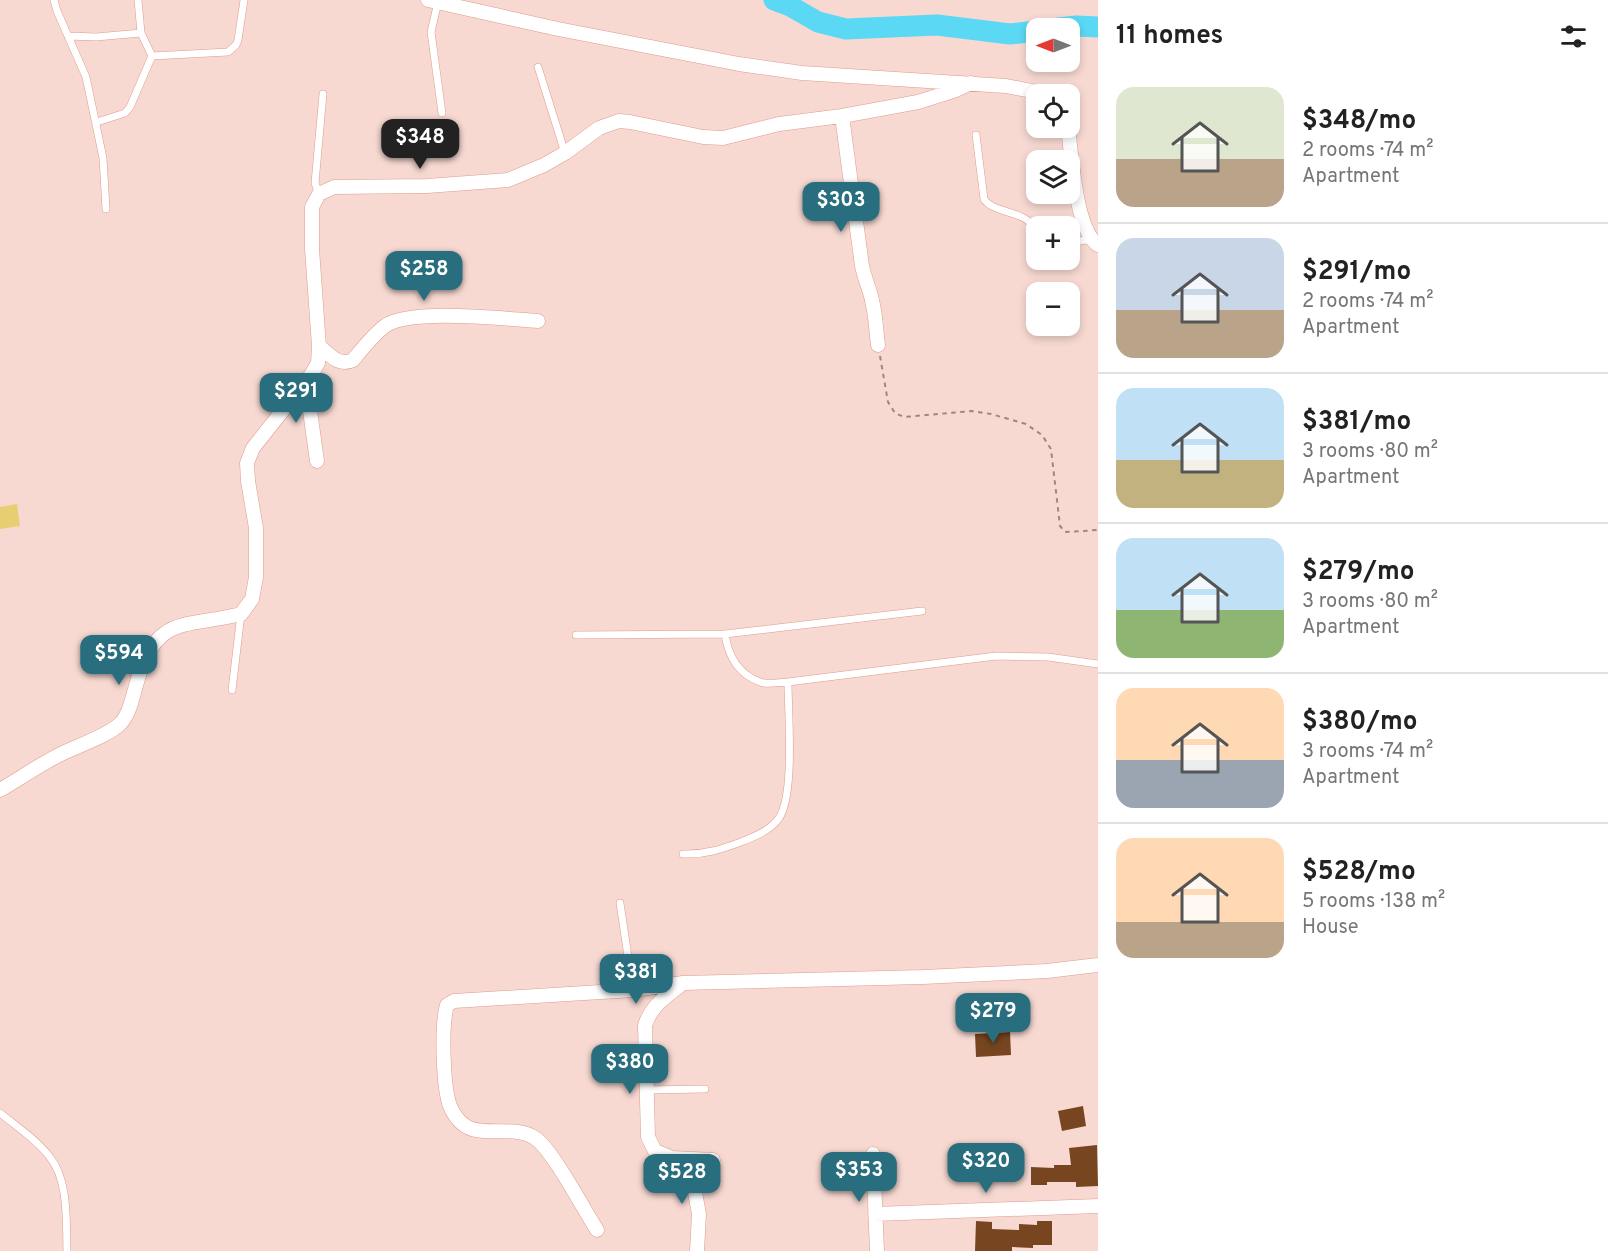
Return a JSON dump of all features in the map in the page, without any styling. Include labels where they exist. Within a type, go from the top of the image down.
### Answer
[{"type":"street","points":[[433,1],[558,29],[739,64],[802,73],[971,82],[1026,90]]},
{"type":"street","points":[[0,790],[121,723],[132,698],[145,656],[153,643],[162,635],[192,622],[220,620],[241,614],[252,599],[256,577],[256,528],[247,464],[253,448],[306,382],[318,363],[312,207],[319,194],[333,187],[427,186],[508,180],[526,174],[565,153],[599,128],[619,121],[702,137],[723,138],[779,124],[842,116],[918,102],[956,90],[971,82]]},
{"type":"street","points":[[842,116],[862,266],[876,317],[878,345]]},
{"type":"street","points":[[1069,138],[1081,217],[1094,242]]},
{"type":"street","points":[[319,346],[338,362],[347,363],[353,360],[386,326],[406,319],[436,317],[538,321]]},
{"type":"street","points":[[306,382],[317,461]]},
{"type":"street","points":[[597,1230],[543,1144],[535,1137],[525,1133],[478,1131],[469,1128],[456,1117],[447,1095],[444,1016],[447,1005],[453,1001],[633,990],[683,983],[934,977],[1047,971],[1098,965]]},
{"type":"street","points":[[683,983],[658,1002],[650,1012],[645,1025],[648,1137],[655,1151],[672,1158],[713,1160]]},
{"type":"street","points":[[873,1154],[877,1251]]},
{"type":"street","points":[[689,1160],[699,1214],[697,1251]]},
{"type":"street","points":[[876,1214],[1098,1206]]},
{"type":"lane","points":[[54,0],[86,77],[103,158],[106,210]]},
{"type":"lane","points":[[97,122],[126,112],[152,56],[141,33],[138,0]]},
{"type":"lane","points":[[152,56],[228,51],[236,45],[238,40],[244,0]]},
{"type":"lane","points":[[433,1],[431,32],[442,113]]},
{"type":"lane","points":[[68,36],[96,37],[141,33]]},
{"type":"lane","points":[[538,67],[565,153]]},
{"type":"lane","points":[[319,194],[315,183],[323,94]]},
{"type":"lane","points":[[976,135],[984,199],[992,207],[1005,210],[1026,220]]},
{"type":"lane","points":[[576,635],[725,634],[922,611]]},
{"type":"lane","points":[[232,690],[241,614]]},
{"type":"lane","points":[[725,634],[728,650],[737,666],[761,683],[788,682],[996,656],[1048,657],[1098,664]]},
{"type":"lane","points":[[683,854],[698,855],[723,849],[757,835],[778,819],[785,806],[787,784],[788,682]]},
{"type":"lane","points":[[620,903],[633,990]]},
{"type":"lane","points":[[646,1090],[705,1089]]},
{"type":"lane","points":[[0,1113],[48,1155],[56,1166],[65,1203],[67,1251]]},
{"type":"path","points":[[878,345],[888,402],[895,413],[904,417],[972,411],[1026,424],[1042,435],[1051,449],[1059,526],[1065,532],[1098,530]]},
{"type":"shaded area","points":[[17,504],[20,526],[0,529],[0,507]]},
{"type":"building","points":[[1010,1032],[1011,1055],[976,1057],[975,1034]]},
{"type":"building","points":[[1083,1106],[1086,1126],[1062,1131],[1058,1111]]},
{"type":"building","points":[[1097,1145],[1098,1186],[1076,1187],[1076,1182],[1047,1182],[1047,1185],[1031,1185],[1031,1167],[1054,1168],[1054,1165],[1071,1165],[1069,1148]]},
{"type":"building","points":[[976,1221],[992,1222],[992,1229],[1019,1230],[1019,1224],[1037,1225],[1037,1221],[1052,1221],[1052,1245],[1033,1245],[1033,1248],[1012,1247],[1012,1251],[975,1251]]},
{"type":"waterway","points":[[774,0],[818,22],[846,29],[937,25],[1010,34],[1026,32]]},
{"type":"waterway","points":[[1080,26],[1098,27]]}]
